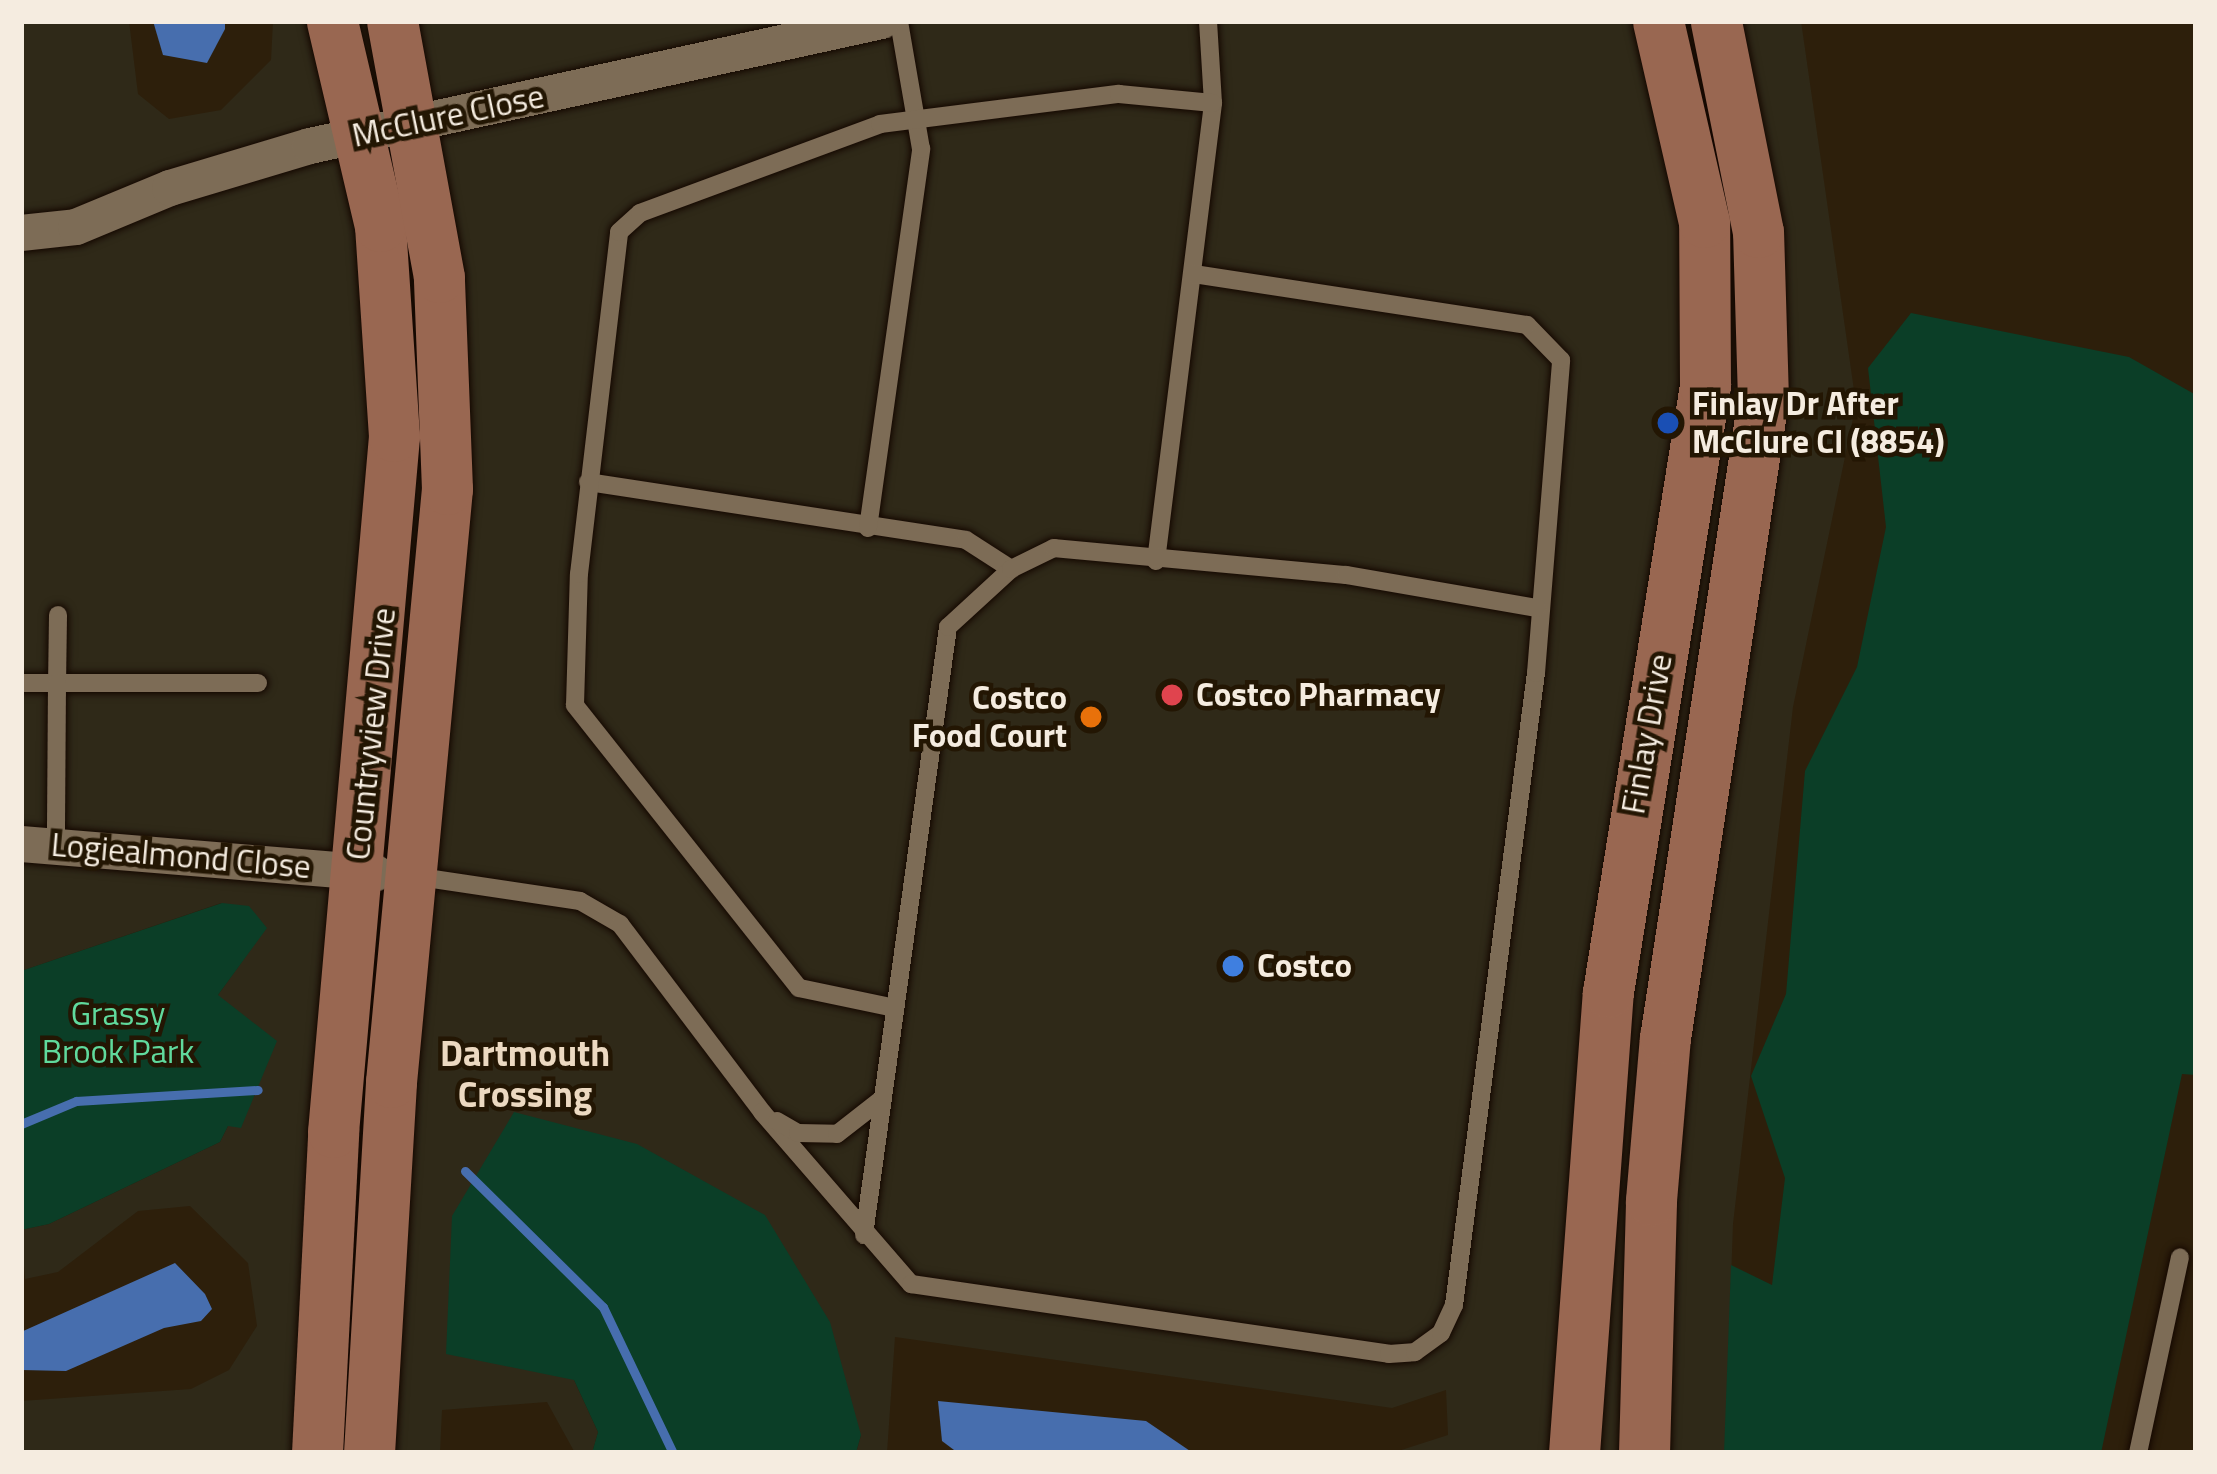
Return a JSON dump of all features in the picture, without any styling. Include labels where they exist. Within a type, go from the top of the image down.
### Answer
[{"type":"street","name":"Countryview Drive","points":[[317,1453],[333,1132],[394,436],[387,281],[364,134],[332,21]]},
{"type":"street","name":"Countryview Drive","points":[[370,1453],[386,1137],[447,489],[444,328],[416,123],[392,21]]},
{"type":"street","name":"McClure Close","points":[[21,233],[76,227],[170,188],[364,134],[882,21]]},
{"type":"street","name":"Finlay Drive","points":[[1574,1453],[1606,1011],[1705,386],[1704,222],[1658,21]]},
{"type":"street","name":"Finlay Drive","points":[[1644,1453],[1665,1038],[1763,399],[1758,232],[1716,21]]},
{"type":"street","name":"Logiealmond Close","points":[[39,844],[412,876]]},
{"type":"lane","points":[[868,528],[921,149],[899,21]]},
{"type":"lane","points":[[1156,561],[1214,103],[1208,21]]},
{"type":"lane","points":[[895,1008],[799,988],[585,725],[575,705],[588,482],[619,232],[640,213],[820,142],[880,124],[918,124],[1022,102],[1119,94],[1214,103]]},
{"type":"lane","points":[[412,876],[580,901],[620,924],[889,1267],[937,1290],[1389,1354],[1415,1352],[1441,1334],[1454,1305],[1536,674],[1537,608],[1564,377],[1550,341],[1527,325],[1193,274]]},
{"type":"lane","points":[[588,482],[966,540],[1012,569]]},
{"type":"lane","points":[[864,1234],[948,627],[1012,569],[1054,548],[1156,561],[1346,574],[1537,608]]},
{"type":"lane","points":[[39,844],[57,683],[58,615]]},
{"type":"lane","points":[[21,683],[259,683]]},
{"type":"lane","points":[[763,1112],[798,1133],[837,1134],[886,1094]]},
{"type":"lane","points":[[2138,1453],[2180,1257]]},
{"type":"shaded area","points":[[21,21],[129,21],[138,94],[169,119],[221,110],[271,60],[273,21],[1801,21],[1856,404],[1793,707],[1733,1224],[1725,1453],[1392,1453],[1448,1435],[1446,1390],[1392,1408],[895,1337],[887,1453],[856,1453],[861,1435],[574,1380],[598,1432],[592,1453],[575,1453],[547,1402],[442,1410],[440,1453],[21,1453],[21,1401],[191,1389],[229,1370],[257,1326],[248,1263],[190,1206],[138,1211],[58,1272],[25,1279],[21,1230],[49,1224],[220,1142],[228,1126],[218,995],[266,928],[221,903],[21,971]]},
{"type":"green space","points":[[1911,313],[2129,357],[2196,395],[2196,1075],[2182,1074],[2101,1453],[1724,1453],[1731,1265],[1772,1285],[1785,1178],[1751,1076],[1786,994],[1805,771],[1857,667],[1886,527],[1868,368]]},
{"type":"green space","name":"Grassy Brook Park","points":[[222,903],[249,906],[267,928],[218,995],[277,1041],[241,1128],[228,1126],[220,1142],[49,1224],[21,1230],[21,971]]},
{"type":"green space","points":[[514,1112],[637,1144],[765,1215],[830,1322],[861,1435],[856,1453],[592,1453],[598,1432],[574,1380],[446,1354],[452,1216]]},
{"type":"water","points":[[153,21],[225,21],[225,29],[207,63],[163,55]]},
{"type":"water","points":[[175,1263],[205,1294],[212,1309],[201,1321],[164,1328],[66,1371],[21,1370],[21,1332]]},
{"type":"water","points":[[938,1401],[1146,1421],[1193,1453],[958,1453],[942,1441]]},
{"type":"waterway","points":[[21,1124],[76,1101],[258,1090]]},
{"type":"waterway","points":[[465,1171],[603,1307],[673,1453]]},
{"type":"place","name":"Finlay Dr After McClure Cl (8854)","points":[[1668,423]]},
{"type":"place","name":"Costco Pharmacy","points":[[1172,695]]},
{"type":"place","name":"Costco Food Court","points":[[1091,717]]},
{"type":"place","name":"Costco","points":[[1233,966]]},
{"type":"district","name":"Dartmouth Crossing","points":[[525,1072]]}]
